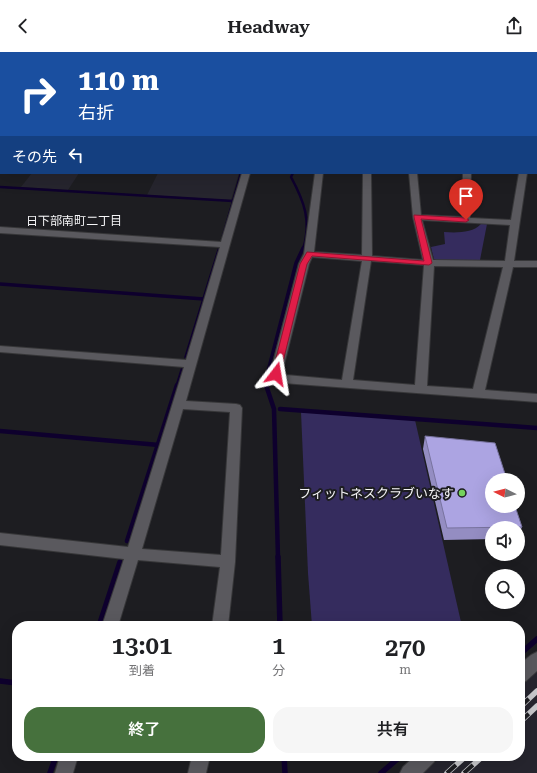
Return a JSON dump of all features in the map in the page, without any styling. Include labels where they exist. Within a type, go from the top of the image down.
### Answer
[{"type":"street","points":[[112,621],[166,449],[246,174]]},
{"type":"street","points":[[319,174],[310,254],[304,264],[276,374],[283,379],[537,398]]},
{"type":"street","points":[[347,384],[367,259],[367,174]]},
{"type":"street","points":[[413,174],[417,217],[429,263],[421,389]]},
{"type":"street","points":[[466,220],[467,174]]},
{"type":"street","points":[[478,394],[509,264],[523,174]]},
{"type":"street","points":[[417,217],[515,223]]},
{"type":"street","points":[[0,230],[225,245]]},
{"type":"street","points":[[310,254],[429,263],[537,264]]},
{"type":"street","points":[[0,349],[190,364]]},
{"type":"street","points":[[179,405],[236,408],[228,562],[221,621]]},
{"type":"street","points":[[0,539],[133,554],[228,562]]},
{"type":"street","points":[[525,671],[537,660]]},
{"type":"street","points":[[64,773],[68,761]]},
{"type":"street","points":[[197,773],[200,761]]},
{"type":"street","points":[[409,773],[422,761]]},
{"type":"shaded area","points":[[31,174],[78,174],[68,190],[21,187]]},
{"type":"shaded area","points":[[158,174],[239,174],[231,200],[147,195]]},
{"type":"shaded area","points":[[481,224],[487,224],[480,260],[438,261],[434,259],[431,247],[445,244],[444,232],[469,231]]},
{"type":"shaded area","points":[[301,412],[415,420],[461,621],[312,621]]},
{"type":"shaded area","points":[[537,670],[537,773],[423,773],[436,761],[525,761],[525,681]]},
{"type":"building","name":"フィットネスクラブいなす","points":[[425,436],[495,443],[505,473],[485,473],[485,513],[517,513],[520,521],[485,521],[485,527],[447,528]]},
{"type":"waterway","points":[[233,201],[241,174]]},
{"type":"waterway","points":[[292,174],[291,177],[303,203],[307,221],[306,239],[303,249]]},
{"type":"waterway","points":[[0,187],[233,201]]},
{"type":"waterway","points":[[223,236],[233,201]]},
{"type":"waterway","points":[[266,386],[265,383],[296,263],[303,248]]},
{"type":"waterway","points":[[204,299],[219,250]]},
{"type":"waterway","points":[[0,284],[204,299]]},
{"type":"waterway","points":[[186,357],[204,299]]},
{"type":"waterway","points":[[177,386],[182,370]]},
{"type":"waterway","points":[[158,445],[177,385]]},
{"type":"waterway","points":[[266,385],[274,409],[278,558]]},
{"type":"waterway","points":[[280,409],[537,428]]},
{"type":"waterway","points":[[0,431],[158,445]]},
{"type":"waterway","points":[[127,541],[158,445]]},
{"type":"waterway","points":[[278,557],[280,621]]},
{"type":"waterway","points":[[101,621],[120,562]]},
{"type":"waterway","points":[[525,650],[537,639]]},
{"type":"waterway","points":[[0,681],[12,682]]},
{"type":"waterway","points":[[50,773],[54,761]]},
{"type":"waterway","points":[[284,761],[285,773]]},
{"type":"waterway","points":[[381,773],[395,761]]},
{"type":"railway","points":[[525,702],[537,691]]},
{"type":"railway","points":[[525,717],[537,706]]},
{"type":"railway","points":[[447,773],[460,761]]},
{"type":"railway","points":[[464,773],[477,761]]},
{"type":"place","name":"フィットネスクラブいなす","points":[[462,493]]},
{"type":"district","name":"日下部南町二丁目","points":[[74,221]]},
{"type":"route","points":[[276,374],[304,264],[310,254],[429,263],[417,217],[466,220]]}]
